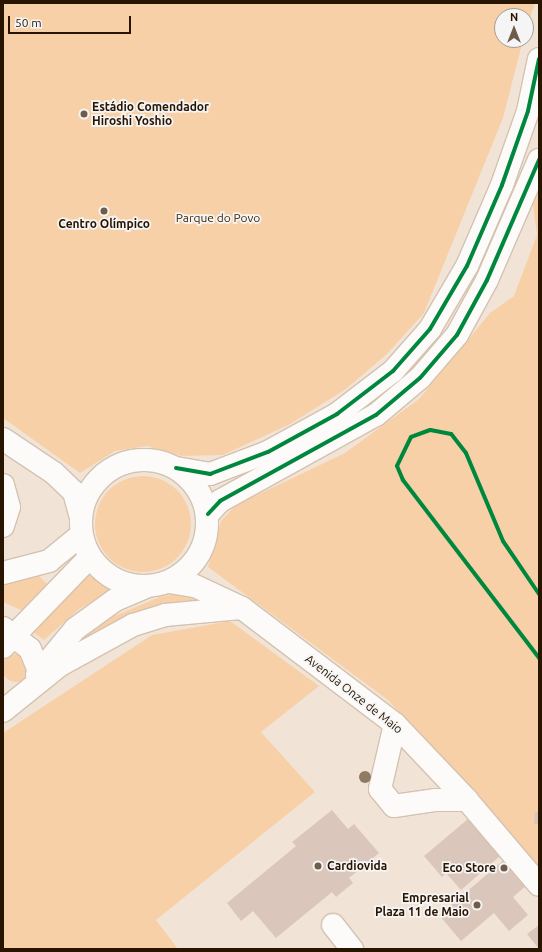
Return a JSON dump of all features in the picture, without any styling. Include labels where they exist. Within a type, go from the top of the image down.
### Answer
[{"type":"street","points":[[3,573],[49,561],[81,524],[86,497],[110,469],[130,461],[149,460],[176,468],[210,474],[268,452],[337,414],[393,371],[430,329],[467,266],[502,185],[528,111],[539,59]]},
{"type":"street","points":[[208,514],[220,501],[376,415],[420,378],[457,335],[488,280],[539,160]]},
{"type":"street","points":[[3,439],[54,473],[74,492],[90,557],[108,576],[123,583],[145,587]]},
{"type":"street","points":[[19,692],[75,629],[115,600],[145,587],[169,582],[196,560],[206,540],[208,514],[202,496],[190,478],[176,468]]},
{"type":"street","points":[[3,485],[9,507],[3,526]]},
{"type":"street","points":[[19,692],[30,649],[6,637],[90,557]]},
{"type":"street","name":"Avenida Onze de Maio","points":[[169,582],[195,586],[242,608],[395,724],[467,800],[539,885]]},
{"type":"street","points":[[19,692],[78,653],[133,625],[165,615],[242,608]]},
{"type":"street","points":[[395,724],[380,789],[394,806],[435,800],[467,800]]},
{"type":"street","points":[[333,925],[352,949]]},
{"type":"green space","name":"Parque do Povo","points":[[3,3],[535,3],[533,8],[494,8],[494,48],[521,48],[503,118],[424,313],[387,354],[346,389],[290,424],[223,455],[182,456],[147,446],[115,451],[80,473],[3,418]]},
{"type":"green space","points":[[539,190],[539,866],[388,700],[208,567],[221,521],[236,505],[345,453],[419,399],[490,313],[514,296],[537,235],[533,205]]},
{"type":"green space","points":[[143,476],[161,480],[177,490],[187,506],[191,524],[187,542],[177,558],[161,568],[143,572],[125,568],[109,558],[99,542],[95,524],[99,506],[109,490],[125,480]]},
{"type":"green space","points":[[36,573],[49,586],[28,607],[21,610],[3,602],[3,580]]},
{"type":"green space","points":[[88,575],[114,589],[79,609],[44,640],[33,632]]},
{"type":"green space","points":[[181,594],[212,603],[67,656],[79,639],[100,622],[162,596]]},
{"type":"green space","points":[[230,621],[319,686],[261,732],[315,792],[156,920],[178,949],[3,949],[3,733],[152,635]]},
{"type":"green space","points":[[16,654],[26,658],[30,668],[26,678],[16,682],[6,678],[2,668],[6,658]]},
{"type":"building","name":"Cardiovida","points":[[332,810],[348,829],[354,824],[379,853],[349,878],[353,883],[336,897],[332,892],[276,938],[253,911],[241,921],[227,903],[296,846],[292,842]]},
{"type":"building","points":[[535,812],[539,812],[539,824],[534,824]]},
{"type":"building","points":[[468,819],[500,856],[461,890],[446,873],[442,877],[424,856]]},
{"type":"building","name":"Empresarial Plaza 11 de Maio","points":[[504,860],[526,886],[513,897],[528,915],[509,931],[494,913],[461,941],[439,915]]},
{"type":"building","points":[[539,925],[539,949],[527,934]]},
{"type":"cycle path","points":[[176,468],[210,474],[268,452],[337,414],[393,371],[430,329],[467,266],[502,185],[528,111],[539,59]]},
{"type":"cycle path","points":[[208,514],[220,501],[376,415],[420,378],[457,335],[487,280],[539,160]]},
{"type":"cycle path","points":[[539,594],[503,541],[466,453],[451,434],[430,430],[411,437],[397,466],[403,480],[539,658]]},
{"type":"place","name":"Estádio Comendador Hiroshi Yoshio","points":[[84,114]]},
{"type":"place","name":"Centro Olímpico","points":[[104,211]]},
{"type":"place","name":"Cardiovida","points":[[318,866]]},
{"type":"place","name":"Eco Store","points":[[504,868]]},
{"type":"place","name":"Empresarial Plaza 11 de Maio","points":[[477,905]]}]
